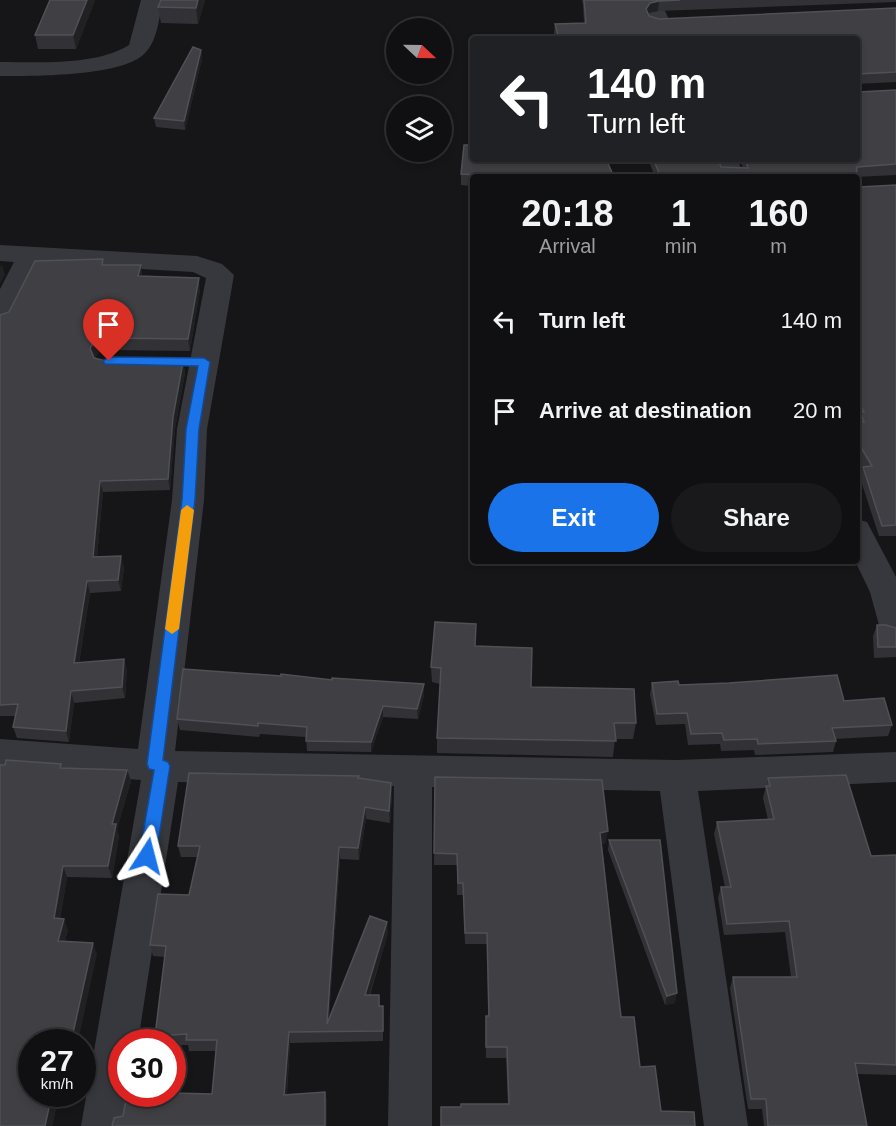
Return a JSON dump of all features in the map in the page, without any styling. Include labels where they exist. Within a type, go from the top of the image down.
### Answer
[{"type":"street","points":[[0,69],[73,67],[103,62],[132,53],[139,47],[152,0]]},
{"type":"street","points":[[658,20],[682,19]]},
{"type":"street","points":[[0,253],[197,264],[220,275],[192,362],[192,429],[188,500],[159,765],[103,1126]]},
{"type":"street","points":[[0,316],[32,253]]},
{"type":"street","points":[[860,538],[887,592],[896,624]]},
{"type":"street","points":[[0,754],[159,765],[676,776],[896,767]]},
{"type":"street","points":[[410,1126],[412,770]]},
{"type":"street","points":[[676,776],[726,1126]]},
{"type":"building","points":[[50,0],[87,0],[73,35],[35,35]]},
{"type":"building","points":[[161,0],[198,0],[196,8],[158,7]]},
{"type":"building","points":[[584,0],[680,0],[650,3],[646,9],[649,16],[659,19],[896,8],[896,72],[860,74],[860,36],[558,36],[555,24],[586,23]]},
{"type":"building","points":[[193,47],[201,50],[184,121],[154,118]]},
{"type":"building","points":[[896,90],[896,164],[857,167],[856,174],[660,174],[654,162],[719,162],[721,167],[748,168],[746,162],[860,162],[860,92]]},
{"type":"building","points":[[464,145],[470,145],[470,162],[607,162],[613,174],[470,175],[461,174]]},
{"type":"building","points":[[896,185],[896,525],[882,526],[863,467],[872,466],[860,446],[860,422],[864,422],[860,412],[864,412],[860,404],[860,187]]},
{"type":"building","points":[[103,259],[102,265],[141,265],[138,276],[199,278],[188,339],[107,338],[96,340],[90,348],[94,358],[106,361],[183,362],[173,417],[168,479],[100,481],[93,557],[121,556],[118,580],[87,581],[74,663],[124,659],[122,687],[71,691],[66,731],[13,727],[18,704],[0,705],[0,315],[9,312],[35,261]]},
{"type":"building","points":[[435,622],[476,624],[475,646],[532,648],[531,687],[634,689],[636,723],[614,723],[616,741],[437,738],[441,668],[431,667]]},
{"type":"building","points":[[877,625],[896,628],[896,647],[878,647]]},
{"type":"building","points":[[183,669],[424,684],[417,709],[383,706],[371,742],[306,741],[307,727],[258,723],[258,726],[177,719]]},
{"type":"building","points":[[837,675],[844,701],[884,698],[892,725],[832,728],[836,741],[758,744],[757,739],[724,740],[722,733],[691,734],[687,713],[657,714],[652,683],[678,681],[679,685],[729,683]]},
{"type":"building","points":[[6,760],[61,764],[60,768],[127,770],[112,824],[116,824],[108,866],[63,866],[54,918],[64,919],[58,941],[93,943],[74,1029],[18,1029],[18,1107],[49,1107],[45,1126],[0,1126],[0,765],[5,765]]},
{"type":"building","points":[[189,773],[359,776],[358,778],[391,783],[389,811],[365,807],[358,848],[339,847],[327,1024],[370,916],[387,922],[365,995],[379,995],[379,1006],[383,1006],[383,1031],[289,1032],[284,1095],[325,1092],[325,1126],[112,1126],[114,1118],[123,1116],[125,1107],[186,1107],[186,1093],[212,1094],[217,1040],[186,1040],[186,1029],[156,1029],[166,946],[150,945],[158,894],[189,895],[200,846],[178,846]]},
{"type":"building","points":[[846,775],[871,856],[896,855],[896,1065],[855,1063],[867,1126],[768,1126],[766,1099],[751,1099],[733,977],[797,977],[789,921],[727,924],[721,887],[731,887],[717,822],[774,819],[766,786],[770,786],[768,778]]},
{"type":"building","points":[[435,777],[602,780],[608,831],[600,833],[621,1017],[634,1017],[640,1067],[655,1066],[661,1111],[694,1112],[695,1126],[441,1126],[441,1107],[461,1107],[461,1104],[509,1104],[507,1047],[486,1047],[486,1016],[489,1016],[487,933],[465,933],[463,883],[458,883],[457,854],[434,853]]},
{"type":"building","points":[[609,840],[660,840],[677,993],[667,996]]},
{"type":"slow traffic","points":[[172,629],[187,510]]},
{"type":"route","points":[[109,361],[204,362],[192,429],[188,500],[155,764],[162,766],[147,856]]}]
